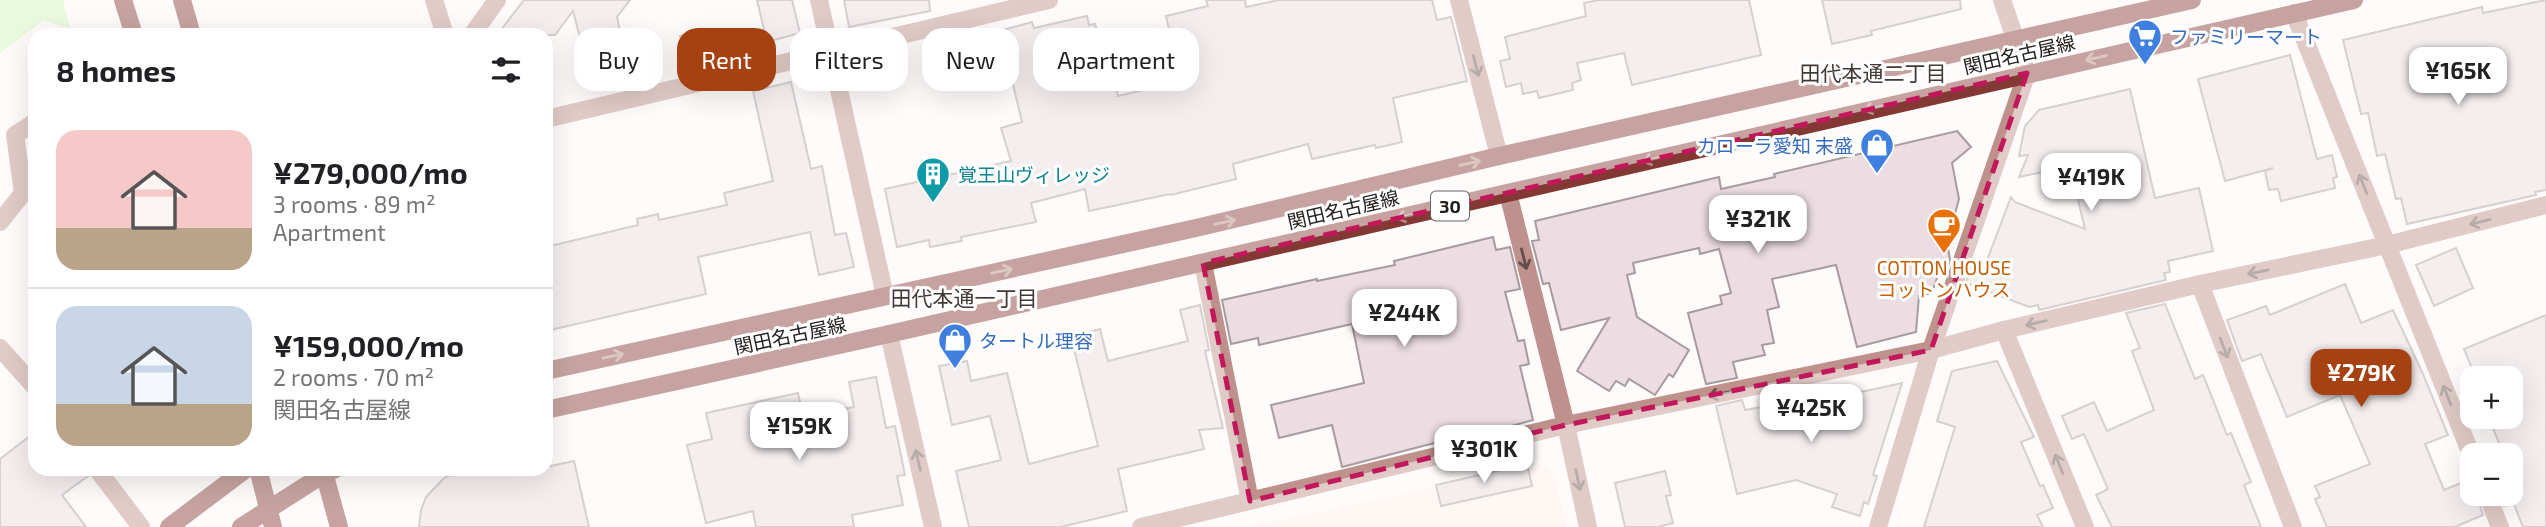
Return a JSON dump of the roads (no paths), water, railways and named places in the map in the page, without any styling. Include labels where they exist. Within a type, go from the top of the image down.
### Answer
[{"type":"main road","points":[[123,0],[132,28]]},
{"type":"main road","points":[[182,0],[190,28]]},
{"type":"main road","name":"関田名古屋線","points":[[553,369],[1196,228],[1499,156],[2192,0]]},
{"type":"main road","name":"関田名古屋線","points":[[553,408],[2354,0]]},
{"type":"main road","points":[[169,527],[237,476]]},
{"type":"main road","points":[[260,476],[273,527]]},
{"type":"main road","points":[[241,527],[320,476]]},
{"type":"main road","points":[[329,476],[338,527]]},
{"type":"street","points":[[434,0],[443,28]]},
{"type":"street","points":[[477,28],[497,0]]},
{"type":"street","points":[[819,0],[826,28]]},
{"type":"street","points":[[908,33],[1049,0]]},
{"type":"street","points":[[1459,0],[1499,156]]},
{"type":"street","points":[[1878,527],[1931,350],[2027,73],[2002,0]]},
{"type":"street","points":[[2294,13],[2467,443]]},
{"type":"street","points":[[553,117],[790,61]]},
{"type":"street","points":[[840,91],[885,296]]},
{"type":"street","points":[[0,222],[23,193],[15,135],[28,127]]},
{"type":"street","points":[[1508,193],[1566,425],[1588,527]]},
{"type":"street","points":[[1141,527],[1566,425],[1931,350],[2004,330],[2200,284],[2388,245],[2546,205]]},
{"type":"street","points":[[1203,263],[1250,500]]},
{"type":"street","points":[[2200,284],[2293,527]]},
{"type":"street","points":[[2004,330],[2085,527]]},
{"type":"street","points":[[889,334],[933,527]]},
{"type":"street","points":[[0,348],[28,379]]},
{"type":"street","points":[[102,476],[141,527]]},
{"type":"street","points":[[2492,506],[2500,527]]},
{"type":"place","name":"ファミリーマート","points":[[2145,66]]},
{"type":"place","name":"カローラ愛知 末盛","points":[[1877,175]]},
{"type":"place","name":"覚王山ヴィレッジ","points":[[933,204]]},
{"type":"place","name":"COTTON HOUSE コットンハウス","points":[[1944,255]]},
{"type":"place","name":"タートル理容","points":[[955,370]]},
{"type":"district","name":"田代本通二丁目","points":[[1873,72]]},
{"type":"district","name":"田代本通一丁目","points":[[964,297]]}]
